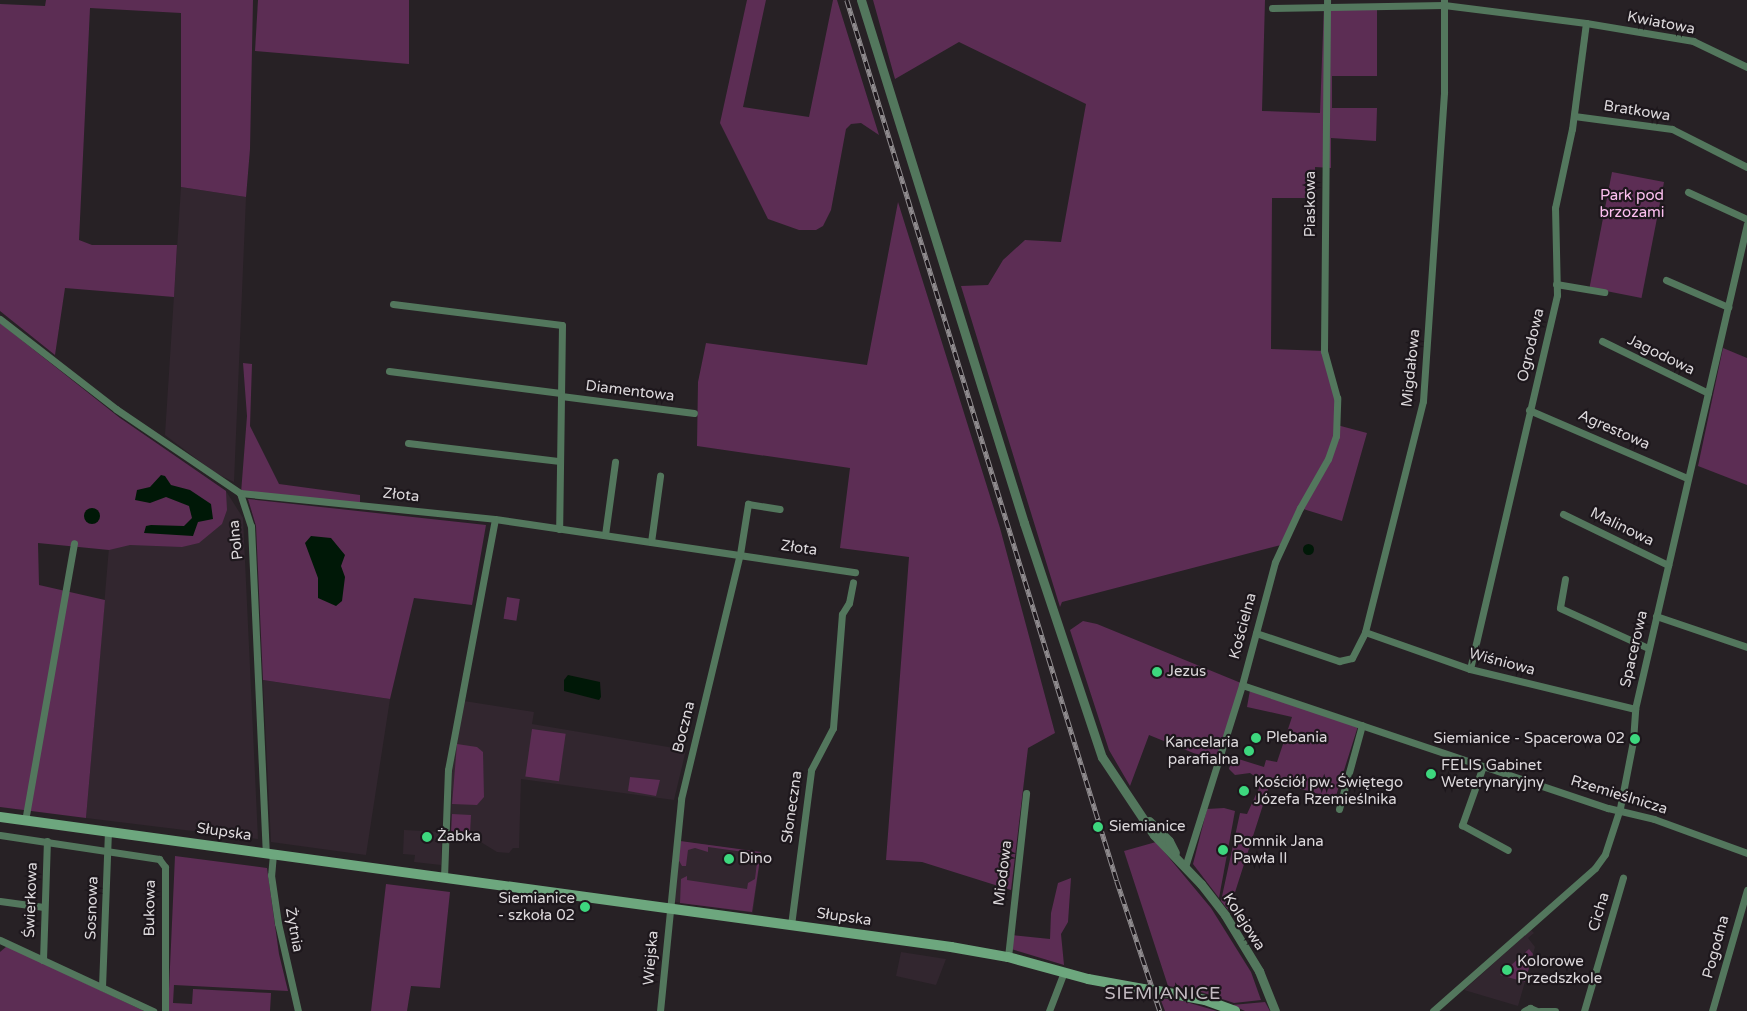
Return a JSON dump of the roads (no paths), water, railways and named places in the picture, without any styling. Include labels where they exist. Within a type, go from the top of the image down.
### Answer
[{"type":"main road","name":"Słupska","points":[[0,817],[791,925],[1008,957],[1064,972],[1143,989],[1199,998],[1235,1011]]},
{"type":"street","name":"Kolejowa","points":[[861,0],[1092,731],[1112,777],[1163,845],[1176,856],[1215,900],[1239,936],[1259,970],[1275,1011]]},
{"type":"street","name":"Piaskowa","points":[[1326,0],[1324,351],[1337,398]]},
{"type":"street","name":"Kwiatowa","points":[[1326,8],[1444,3],[1586,23],[1693,41],[1747,67]]},
{"type":"street","name":"Migdałowa","points":[[1256,633],[1339,661],[1352,658],[1366,632],[1423,401],[1444,92],[1444,3]]},
{"type":"street","points":[[1272,8],[1326,8]]},
{"type":"street","name":"Ogrodowa","points":[[1470,669],[1557,294],[1555,208],[1574,116],[1586,23]]},
{"type":"street","name":"Bratkowa","points":[[1574,116],[1672,129],[1747,167]]},
{"type":"street","points":[[1688,192],[1747,219]]},
{"type":"street","name":"Spacerowa","points":[[1433,1011],[1595,868],[1604,854],[1620,808],[1635,709],[1648,648],[1747,224]]},
{"type":"street","points":[[1666,280],[1728,307]]},
{"type":"street","points":[[1556,284],[1604,292]]},
{"type":"street","points":[[393,304],[562,325],[559,529]]},
{"type":"street","points":[[0,319],[116,409],[240,493]]},
{"type":"street","name":"Jagodowa","points":[[1602,341],[1708,393]]},
{"type":"street","points":[[389,371],[561,394]]},
{"type":"street","name":"Diamentowa","points":[[561,394],[694,413]]},
{"type":"street","name":"Kościelna","points":[[1185,867],[1242,684],[1281,546],[1333,444],[1337,398]]},
{"type":"street","name":"Agrestowa","points":[[1529,410],[1687,478]]},
{"type":"street","points":[[408,443],[560,462]]},
{"type":"street","points":[[606,535],[615,462]]},
{"type":"street","points":[[651,542],[660,476]]},
{"type":"street","name":"Złota","points":[[240,493],[495,520],[855,572]]},
{"type":"street","name":"Polna","points":[[240,493],[251,526],[269,853]]},
{"type":"street","name":"Boczna","points":[[672,909],[681,799],[740,554],[748,504],[780,509]]},
{"type":"street","name":"Malinowa","points":[[1563,514],[1668,566]]},
{"type":"street","points":[[444,878],[448,770],[495,520]]},
{"type":"street","points":[[25,821],[74,544]]},
{"type":"street","points":[[1564,578],[1560,608],[1648,648]]},
{"type":"street","name":"Słoneczna","points":[[791,925],[811,770],[834,723],[838,691],[836,664],[842,614],[849,603],[853,582]]},
{"type":"street","points":[[1656,616],[1747,647]]},
{"type":"street","name":"Wiśniowa","points":[[1366,632],[1470,669],[1635,709]]},
{"type":"street","name":"Rzemieślnicza","points":[[1242,684],[1608,808],[1620,808],[1747,853]]},
{"type":"street","points":[[1339,809],[1362,725]]},
{"type":"street","points":[[1483,766],[1462,825],[1508,850]]},
{"type":"street","name":"Miodowa","points":[[1008,957],[1026,793]]},
{"type":"street","name":"Sosnowa","points":[[102,987],[108,831]]},
{"type":"street","points":[[0,835],[108,850]]},
{"type":"street","name":"Świerkowa","points":[[43,960],[47,841]]},
{"type":"street","name":"Bukowa","points":[[108,850],[159,859],[164,867],[165,1011]]},
{"type":"street","name":"Żytnia","points":[[269,853],[278,923],[298,1011]]},
{"type":"street","name":"Cicha","points":[[1584,1011],[1623,878]]},
{"type":"street","name":"Pogodna","points":[[1712,1011],[1747,890]]},
{"type":"street","points":[[0,901],[44,907]]},
{"type":"street","name":"Wiejska","points":[[660,1011],[672,909]]},
{"type":"street","points":[[0,940],[153,1011]]},
{"type":"street","points":[[1048,1011],[1064,972]]},
{"type":"street","points":[[1524,1011],[1530,1008],[1538,1011],[1555,1011]]},
{"type":"railway","points":[[847,0],[1117,881],[1160,1011]]},
{"type":"place","name":"Jezus","points":[[1157,672]]},
{"type":"place","name":"Plebania","points":[[1256,738]]},
{"type":"place","name":"Siemianice - Spacerowa 02","points":[[1635,739]]},
{"type":"place","name":"Kancelaria parafialna","points":[[1249,751]]},
{"type":"place","name":"FELIS Gabinet Weterynaryjny","points":[[1431,774]]},
{"type":"place","name":"Kościół pw. Świętego Józefa Rzemieślnika","points":[[1244,791]]},
{"type":"place","name":"Siemianice","points":[[1098,827]]},
{"type":"place","name":"Żabka","points":[[427,837]]},
{"type":"place","name":"Pomnik Jana Pawła II","points":[[1223,850]]},
{"type":"place","name":"Dino","points":[[729,859]]},
{"type":"place","name":"Siemianice - szkoła 02","points":[[585,907]]},
{"type":"place","name":"Kolorowe Przedszkole","points":[[1507,970]]},
{"type":"district","name":"SIEMIANICE","points":[[1163,993]]},
{"type":"park label","name":"Park pod brzozami","points":[[1632,204]]}]
